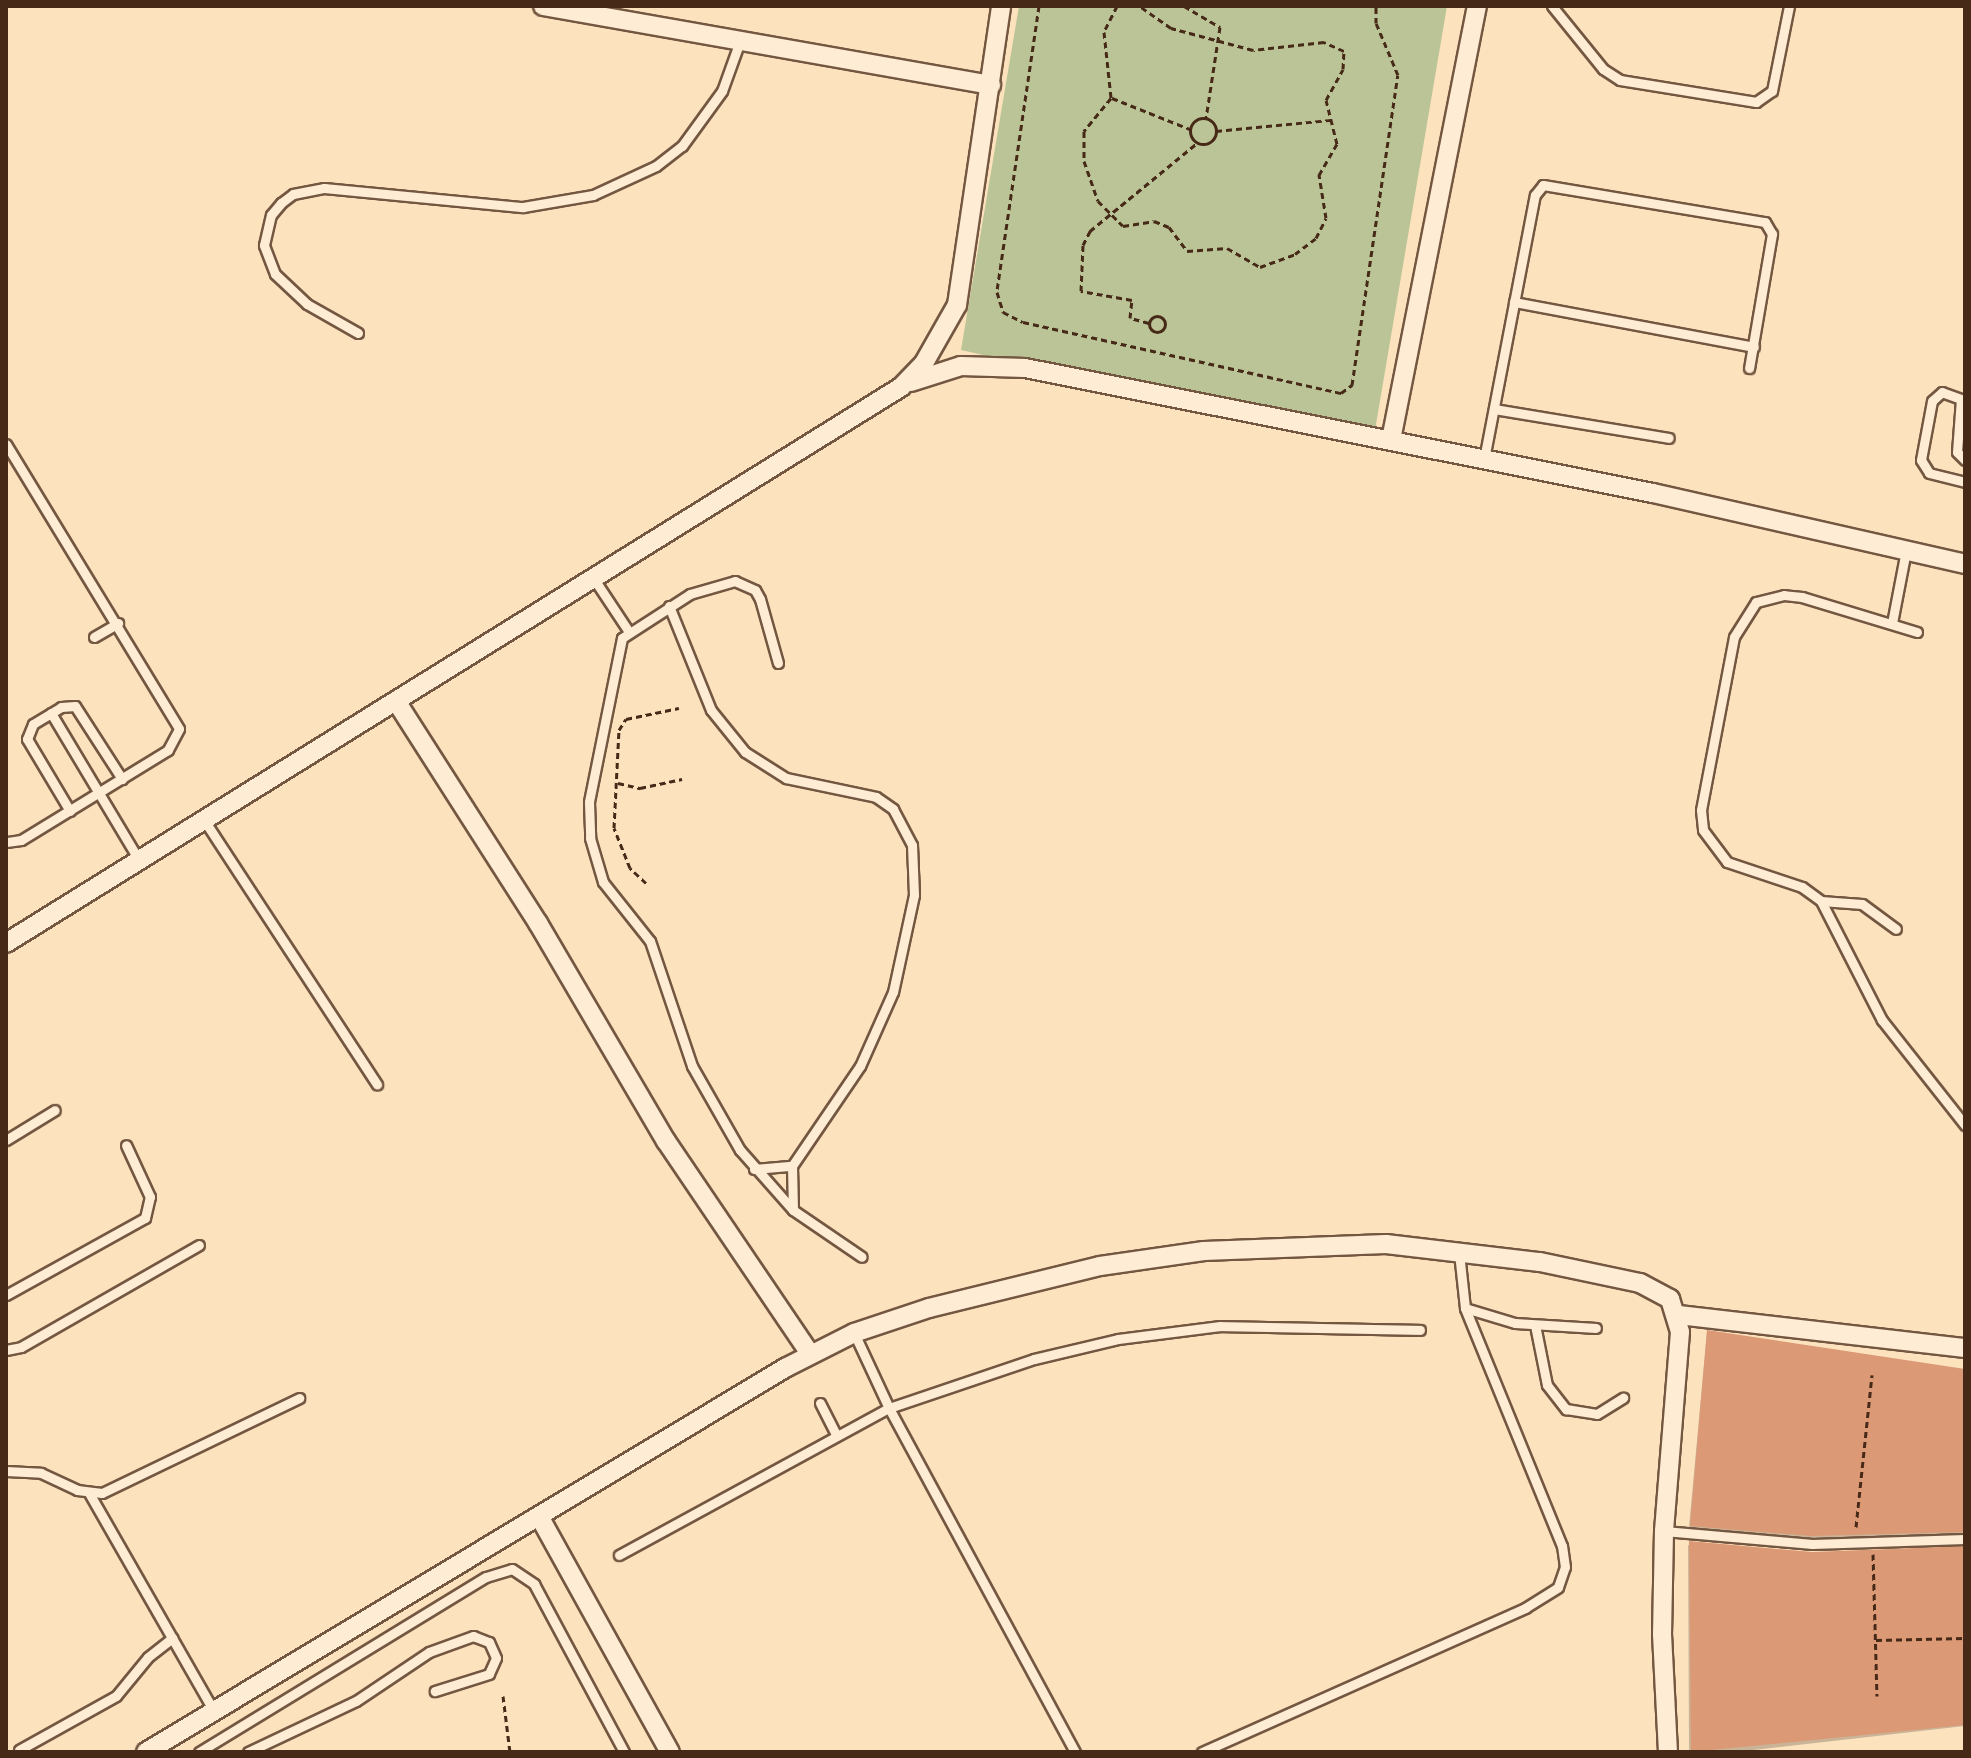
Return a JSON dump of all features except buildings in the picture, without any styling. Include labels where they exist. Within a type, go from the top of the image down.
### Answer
[{"type":"street","points":[[543,6],[991,85]]},
{"type":"street","points":[[901,387],[924,363],[957,305],[1001,6]]},
{"type":"street","points":[[1391,440],[1477,6]]},
{"type":"street","points":[[6,943],[592,576],[901,387],[961,366],[993,364],[1391,440],[1965,564]]},
{"type":"street","points":[[396,701],[538,923],[666,1141],[810,1354]]},
{"type":"street","points":[[146,1752],[167,1747],[214,1711],[810,1354],[854,1333],[929,1308],[1100,1266],[1204,1251],[1371,1244],[1459,1249],[1640,1283],[1670,1299],[1679,1315],[1664,1531],[1662,1634],[1668,1752]]},
{"type":"street","points":[[1679,1315],[1965,1348]]},
{"type":"street","points":[[539,1516],[670,1752]]},
{"type":"lane","points":[[1552,6],[1603,69],[1620,80],[1756,102],[1772,91],[1789,6]]},
{"type":"lane","points":[[358,333],[307,304],[275,274],[268,261],[265,230],[281,203],[293,194],[324,188],[523,207],[593,195],[656,166],[682,146],[722,91],[740,41]]},
{"type":"lane","points":[[1484,459],[1535,195],[1543,185],[1756,217],[1772,234],[1749,368]]},
{"type":"lane","points":[[1514,302],[1754,347]]},
{"type":"lane","points":[[1965,460],[1957,446],[1964,406],[1957,394],[1942,392],[1932,401],[1921,460],[1929,473],[1965,482]]},
{"type":"lane","points":[[1494,409],[1669,438]]},
{"type":"lane","points":[[6,444],[118,623],[179,729],[175,745],[21,840],[6,842]]},
{"type":"lane","points":[[1892,623],[1906,550]]},
{"type":"lane","points":[[592,576],[629,632]]},
{"type":"lane","points":[[778,663],[760,599],[746,583],[712,585],[669,606],[629,632],[614,661],[589,802],[595,861],[603,882],[650,941],[692,1066],[754,1169],[793,1210],[862,1257]]},
{"type":"lane","points":[[1896,929],[1862,904],[1821,901],[1791,882],[1727,862],[1703,830],[1701,810],[1734,637],[1756,602],[1784,595],[1832,603],[1917,632]]},
{"type":"lane","points":[[669,606],[711,710],[737,744],[786,778],[876,797],[893,809],[912,845],[914,895],[893,992],[854,1078],[792,1166],[793,1210]]},
{"type":"lane","points":[[94,637],[118,623]]},
{"type":"lane","points":[[70,811],[27,739],[29,728],[51,713],[67,705],[81,709],[122,779]]},
{"type":"lane","points":[[51,713],[139,860]]},
{"type":"lane","points":[[204,820],[377,1084]]},
{"type":"lane","points":[[1821,901],[1882,1020],[1915,1068],[1965,1125]]},
{"type":"lane","points":[[6,1140],[55,1110]]},
{"type":"lane","points":[[6,1295],[145,1218],[150,1197],[126,1145]]},
{"type":"lane","points":[[754,1169],[792,1166]]},
{"type":"lane","points":[[6,1350],[21,1347],[199,1245]]},
{"type":"lane","points":[[1202,1752],[1525,1608],[1558,1587],[1565,1567],[1556,1528],[1465,1308],[1459,1249]]},
{"type":"lane","points":[[1465,1308],[1535,1325],[1596,1328]]},
{"type":"lane","points":[[1535,1325],[1547,1385],[1566,1409],[1597,1414],[1623,1398]]},
{"type":"lane","points":[[619,1555],[836,1434],[889,1408],[1034,1359],[1118,1339],[1220,1326],[1420,1330]]},
{"type":"lane","points":[[854,1333],[889,1408],[1075,1752]]},
{"type":"lane","points":[[6,1471],[41,1473],[89,1493],[114,1489],[299,1398]]},
{"type":"lane","points":[[820,1403],[836,1434]]},
{"type":"lane","points":[[89,1493],[214,1711]]},
{"type":"lane","points":[[1664,1531],[1757,1541],[1854,1543],[1965,1539]]},
{"type":"lane","points":[[199,1752],[486,1577],[512,1569],[534,1584],[624,1752]]},
{"type":"lane","points":[[248,1752],[356,1701],[429,1652],[473,1636],[489,1642],[496,1658],[489,1674],[435,1691]]},
{"type":"lane","points":[[19,1750],[116,1696],[148,1657],[172,1638]]},
{"type":"path","points":[[1039,6],[997,292],[1003,312],[1023,322],[1341,393],[1352,385],[1398,75],[1376,23],[1376,6]]},
{"type":"path","points":[[1117,6],[1104,32],[1104,51],[1113,78],[1111,98],[1084,131],[1083,152],[1098,201],[1110,218],[1130,228],[1154,221],[1169,227],[1187,251],[1227,248],[1252,267],[1273,266],[1316,238],[1326,218],[1319,175],[1337,144],[1327,91],[1345,61],[1339,47],[1324,42],[1253,50],[1171,28],[1139,6]]},
{"type":"path","points":[[1184,6],[1213,19],[1220,40],[1206,119],[1216,131]]},
{"type":"path","points":[[1111,98],[1190,129],[1197,143]]},
{"type":"path","points":[[1190,129],[1196,121],[1206,119]]},
{"type":"path","points":[[1149,323],[1132,320],[1132,300],[1085,293],[1079,288],[1086,237],[1197,143],[1207,144],[1216,131],[1331,120]]},
{"type":"path","points":[[646,883],[619,849],[614,828],[621,724],[679,708]]},
{"type":"path","points":[[618,783],[640,788],[682,779]]},
{"type":"path","points":[[1854,1543],[1872,1375]]},
{"type":"path","points":[[1873,1542],[1877,1696]]},
{"type":"path","points":[[1876,1640],[1965,1638]]},
{"type":"path","points":[[503,1696],[510,1752]]},
{"type":"green space","points":[[1019,6],[1447,6],[1373,442],[961,350]]}]
